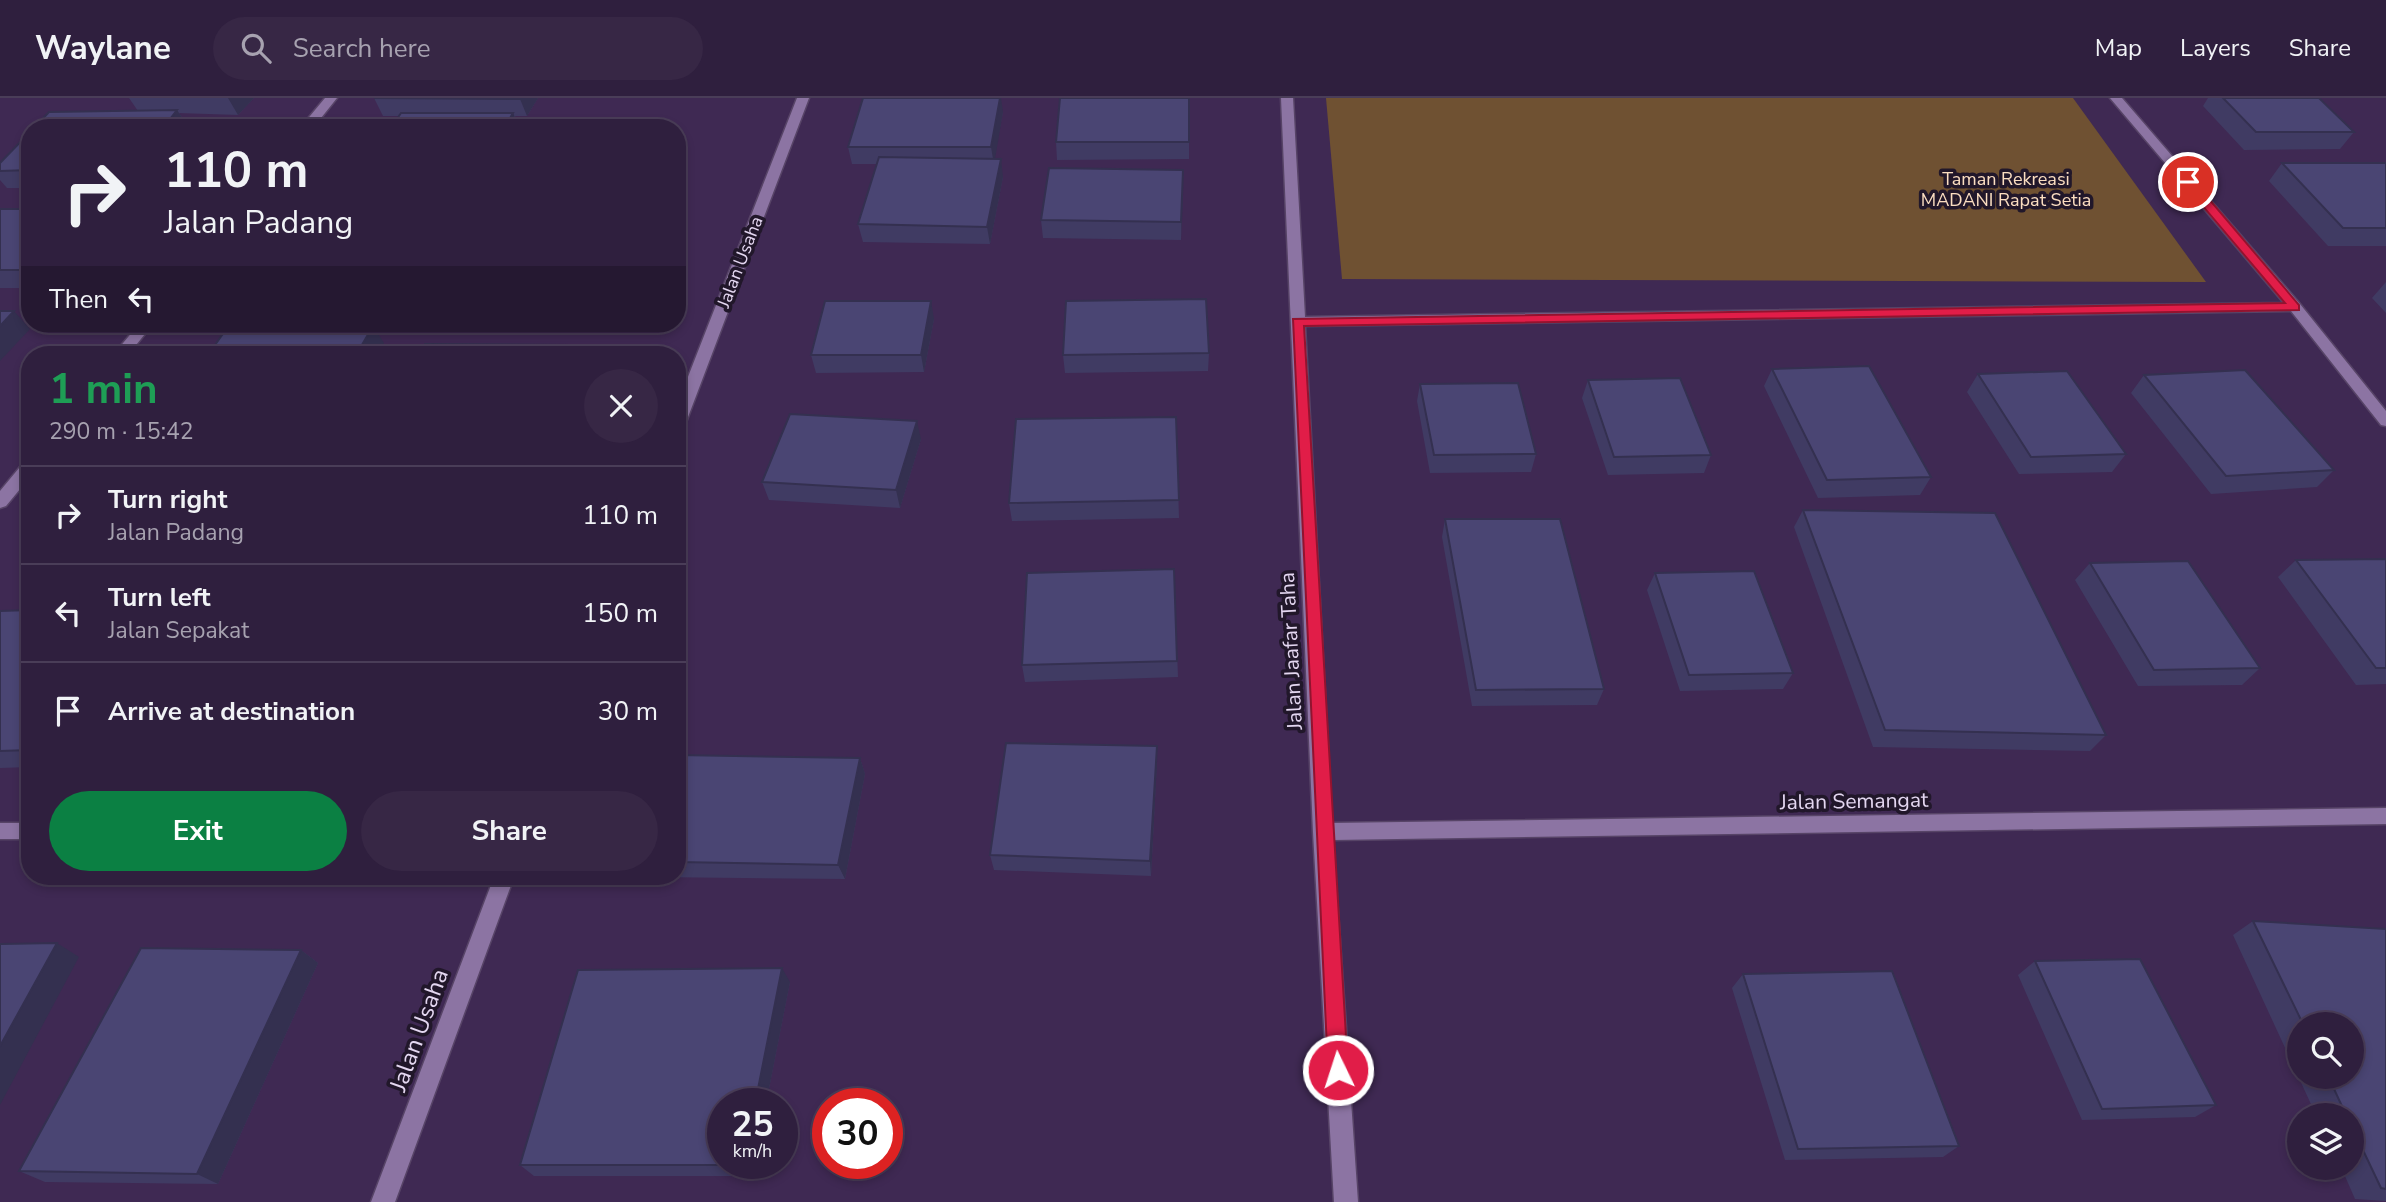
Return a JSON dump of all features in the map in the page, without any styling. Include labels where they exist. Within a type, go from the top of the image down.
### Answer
[{"type":"street","points":[[314,119],[331,98]]},
{"type":"street","name":"Jalan Usaha","points":[[686,402],[803,98]]},
{"type":"street","name":"Jalan Jaafar Taha","points":[[1287,98],[1323,832],[1346,1202]]},
{"type":"street","points":[[2116,98],[2295,307],[2386,421]]},
{"type":"street","points":[[1298,322],[2295,307]]},
{"type":"street","points":[[0,502],[21,477]]},
{"type":"street","name":"Jalan Semangat","points":[[1323,832],[2386,816]]},
{"type":"street","points":[[0,831],[21,831]]},
{"type":"street","name":"Jalan Usaha","points":[[383,1202],[501,885]]},
{"type":"green space","name":"Taman Rekreasi MADANI Rapat Setia","points":[[1326,98],[2073,98],[2206,282],[1342,279]]},
{"type":"building","points":[[374,98],[520,98],[520,99]]},
{"type":"building","points":[[863,98],[1000,98],[991,147],[848,147]]},
{"type":"building","points":[[1060,98],[1189,98],[1189,142],[1056,142]]},
{"type":"building","points":[[2223,98],[2319,98],[2354,132],[2256,132]]},
{"type":"building","points":[[177,110],[170,119],[42,119],[49,112]]},
{"type":"building","points":[[401,113],[513,113],[509,119],[397,119]]},
{"type":"building","points":[[21,141],[21,170],[0,171],[0,163]]},
{"type":"building","points":[[879,157],[1001,159],[987,227],[858,224]]},
{"type":"building","points":[[2282,163],[2386,163],[2386,228],[2343,228]]},
{"type":"building","points":[[1049,168],[1183,170],[1181,222],[1041,220]]},
{"type":"building","points":[[0,209],[21,209],[21,270],[0,270]]},
{"type":"building","points":[[1206,299],[1209,353],[1063,355],[1066,301]]},
{"type":"building","points":[[825,301],[931,301],[921,355],[811,355]]},
{"type":"building","points":[[0,311],[14,311],[0,326]]},
{"type":"building","points":[[223,333],[369,333],[361,346],[214,346]]},
{"type":"building","points":[[425,344],[570,345],[570,346],[424,346]]},
{"type":"building","points":[[1869,366],[1931,477],[1827,480],[1772,369]]},
{"type":"building","points":[[2245,370],[2334,470],[2226,476],[2144,375]]},
{"type":"building","points":[[2067,371],[2126,454],[2031,457],[1978,374]]},
{"type":"building","points":[[1680,378],[1711,455],[1614,457],[1588,380]]},
{"type":"building","points":[[1518,383],[1536,454],[1434,455],[1420,384]]},
{"type":"building","points":[[790,414],[917,421],[896,490],[762,482]]},
{"type":"building","points":[[1176,417],[1179,500],[1009,503],[1016,419]]},
{"type":"building","points":[[1803,510],[1995,513],[2106,735],[1885,730]]},
{"type":"building","points":[[1445,519],[1560,519],[1604,689],[1476,690]]},
{"type":"building","points":[[2386,559],[2386,668],[2376,668],[2296,560]]},
{"type":"building","points":[[2188,561],[2260,668],[2154,670],[2090,563]]},
{"type":"building","points":[[1174,569],[1177,661],[1022,665],[1027,573]]},
{"type":"building","points":[[1754,571],[1793,673],[1689,675],[1655,573]]},
{"type":"building","points":[[21,610],[21,750],[0,751],[0,611]]},
{"type":"building","points":[[1006,743],[1157,746],[1150,861],[990,855]]},
{"type":"building","points":[[686,755],[860,758],[838,865],[686,862]]},
{"type":"building","points":[[2253,921],[2386,929],[2386,1189],[2381,1188],[2364,1152],[2364,1103],[2340,1103],[2334,1089],[2364,1089],[2364,1012],[2297,1012]]},
{"type":"building","points":[[57,943],[0,1046],[0,944]]},
{"type":"building","points":[[141,948],[301,950],[197,1174],[19,1171]]},
{"type":"building","points":[[2140,959],[2216,1105],[2102,1109],[2035,961]]},
{"type":"building","points":[[782,968],[758,1088],[707,1088],[707,1165],[520,1165],[578,970]]},
{"type":"building","points":[[1892,971],[1959,1146],[1798,1149],[1743,974]]},
{"type":"route","points":[[1338,1070],[1323,832],[1298,322],[2295,307],[2188,182]]}]
